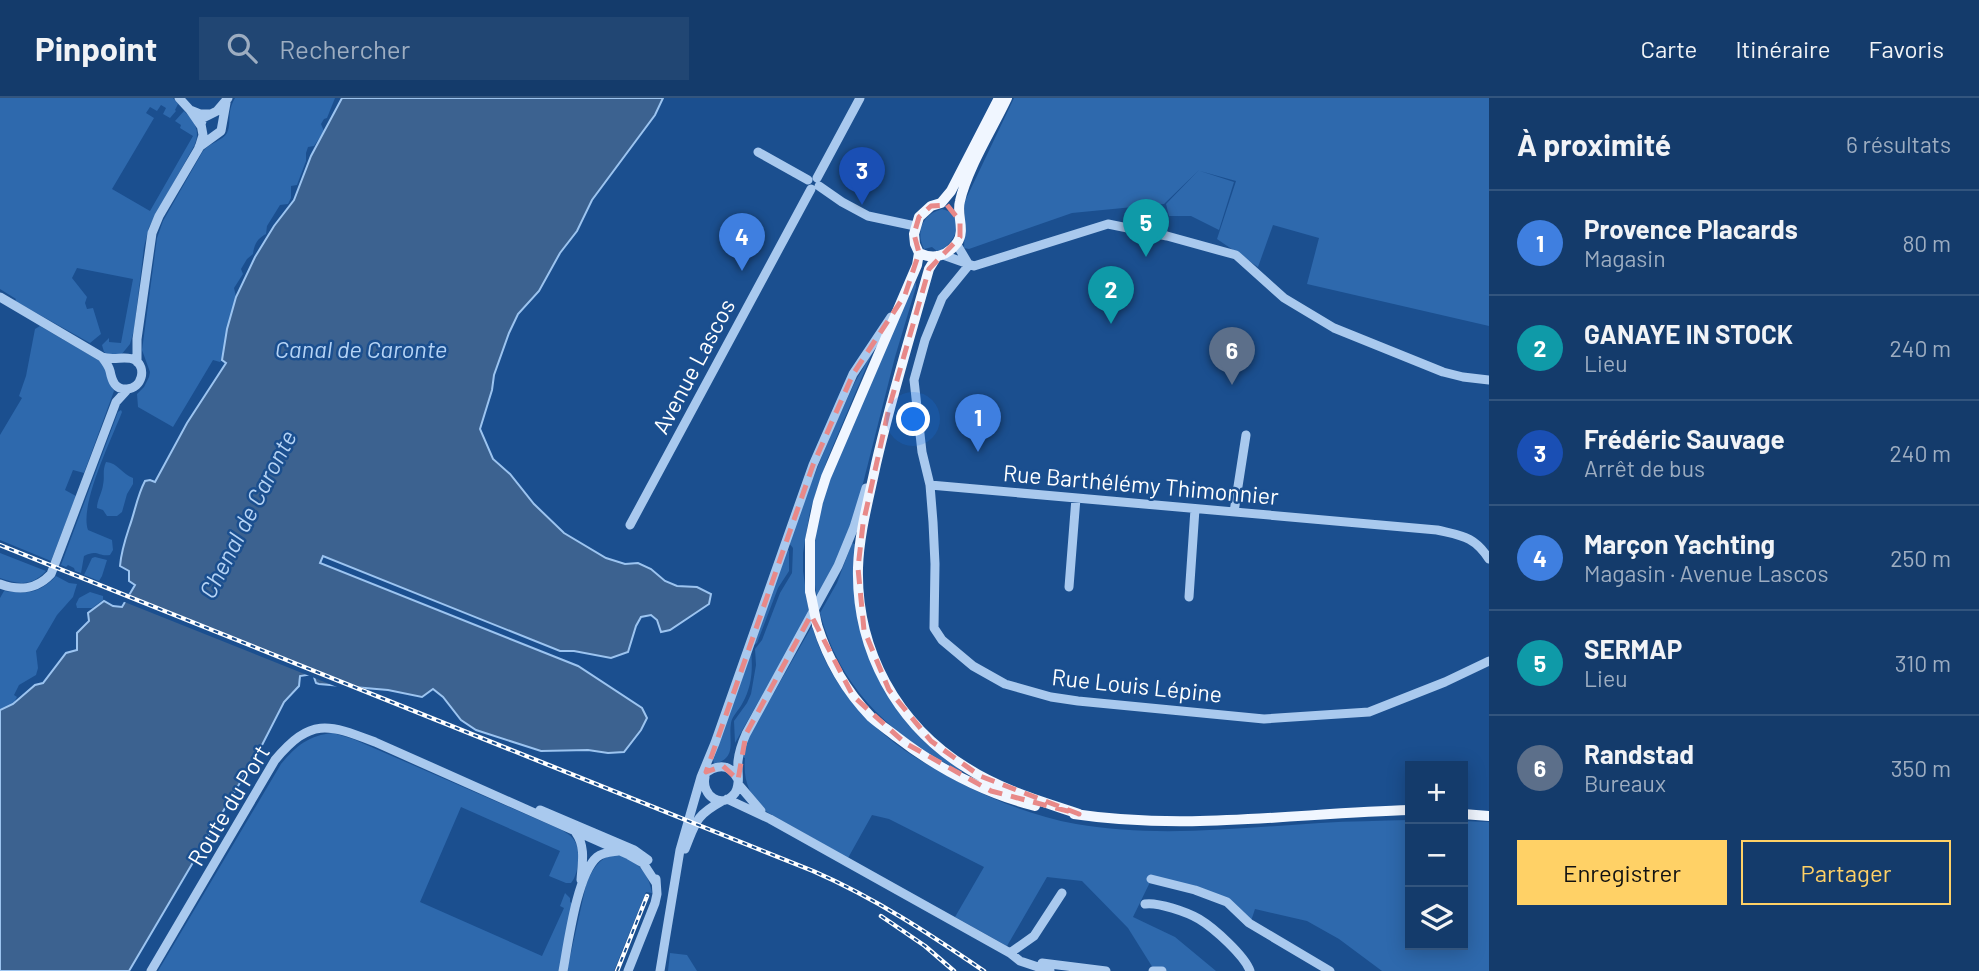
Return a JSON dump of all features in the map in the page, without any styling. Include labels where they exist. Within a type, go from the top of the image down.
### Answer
[{"type":"main road","points":[[999,98],[951,191],[941,204],[926,210],[919,217],[915,226],[915,244],[919,253],[905,295],[818,502],[810,540],[810,591],[817,625],[841,678],[873,719],[939,766],[1000,794],[1038,807],[1118,820],[1184,821],[1405,810]]},
{"type":"main road","points":[[1007,98],[959,201],[961,229],[956,243],[929,269],[881,440],[863,524],[858,589],[864,630],[884,680],[900,707],[917,728],[965,768],[1011,790],[1079,814]]},
{"type":"main road","points":[[941,204],[953,208],[958,214]]},
{"type":"main road","points":[[919,253],[944,257]]},
{"type":"main road","points":[[1468,811],[1489,810]]},
{"type":"main road","points":[[1468,812],[1489,816]]},
{"type":"street","points":[[179,98],[202,129],[208,135],[215,135]]},
{"type":"street","name":"Avenue Lascos","points":[[630,525],[860,98]]},
{"type":"street","points":[[199,148],[203,118],[227,99]]},
{"type":"street","points":[[116,402],[141,379],[141,368],[137,362],[137,339],[152,233],[159,216],[199,148],[222,128],[227,99]]},
{"type":"street","points":[[190,110],[218,116],[222,121]]},
{"type":"street","points":[[758,152],[869,216],[915,226]]},
{"type":"street","points":[[942,298],[971,266],[1108,224],[1167,236],[1236,255],[1284,298],[1334,328],[1443,372],[1489,380]]},
{"type":"street","points":[[956,243],[971,266]]},
{"type":"street","points":[[944,257],[971,266]]},
{"type":"street","points":[[930,485],[922,452],[914,380],[925,340],[942,298],[957,271],[957,266],[944,257]]},
{"type":"street","points":[[660,971],[685,829],[791,524],[818,452],[853,374],[905,295]]},
{"type":"street","points":[[0,297],[102,357],[114,360],[124,358],[137,362]]},
{"type":"street","points":[[110,370],[115,362],[124,358],[137,339]]},
{"type":"street","points":[[0,584],[13,588],[29,588],[51,574],[116,402],[117,393],[110,378],[110,370],[102,357]]},
{"type":"street","points":[[114,385],[127,390]]},
{"type":"street","points":[[1234,512],[1246,435]]},
{"type":"street","points":[[676,870],[698,818],[707,809],[733,795],[738,782],[738,759],[746,734],[838,566],[854,527],[881,440]]},
{"type":"street","name":"Rue Barthélémy Thimonnier","points":[[930,485],[1437,530],[1468,537],[1478,544],[1489,559]]},
{"type":"street","name":"Rue Louis Lépine","points":[[930,485],[935,564],[934,628],[942,640],[973,666],[1005,684],[1078,701],[1264,719],[1369,712],[1445,682],[1489,661]]},
{"type":"street","points":[[1069,587],[1076,498]]},
{"type":"street","points":[[1189,597],[1195,509]]},
{"type":"street","name":"Route du Port","points":[[151,971],[275,760],[296,738],[319,728],[333,727],[351,733],[574,832],[634,850],[655,870],[656,883]]},
{"type":"street","points":[[704,775],[717,766],[723,766],[735,773],[755,807],[770,819]]},
{"type":"street","points":[[704,775],[707,793],[714,799],[725,800],[770,819],[1020,961],[1050,971]]},
{"type":"street","name":"Route du Port","points":[[495,795],[568,821],[643,863],[656,883]]},
{"type":"street","points":[[562,971],[581,886],[583,853],[581,842],[574,832]]},
{"type":"street","points":[[583,853],[595,838]]},
{"type":"street","points":[[595,838],[597,858]]},
{"type":"street","points":[[581,886],[588,869],[597,858],[620,851]]},
{"type":"street","points":[[1151,879],[1195,890],[1227,902],[1249,923],[1327,970]]},
{"type":"street","points":[[628,971],[655,903],[656,883]]},
{"type":"street","points":[[1010,953],[1034,936],[1062,893]]},
{"type":"street","points":[[1145,904],[1156,904],[1198,918],[1239,953],[1250,971]]},
{"type":"street","points":[[1010,953],[1046,965],[1106,971]]},
{"type":"street","points":[[1153,971],[1161,971]]},
{"type":"highlighted area","points":[[947,205],[960,221],[960,237],[929,269],[889,408],[863,524],[858,568],[864,630],[889,690],[931,741],[980,776],[1079,814],[991,791],[905,743],[853,696],[811,615],[746,734],[738,780],[723,766],[706,772],[813,465],[853,374],[905,295],[919,253],[914,234],[919,217],[931,206]]},
{"type":"shaded area","points":[[0,98],[173,98],[178,104],[170,118],[163,114],[166,108],[161,105],[157,111],[150,107],[146,113],[154,118],[112,189],[150,211],[193,136],[180,128],[181,125],[175,121],[184,111],[196,127],[194,146],[149,227],[134,330],[130,344],[121,355],[109,355],[104,352],[102,345],[109,338],[109,342],[121,343],[133,279],[77,268],[72,278],[87,297],[87,309],[93,308],[101,334],[90,343],[15,301],[16,299],[0,289]]},
{"type":"shaded area","points":[[235,98],[335,98],[327,118],[321,124],[324,131],[314,146],[308,147],[297,185],[291,186],[288,204],[280,205],[267,226],[266,234],[257,242],[253,254],[241,269],[243,274],[234,288],[236,297],[222,360],[213,360],[173,427],[138,407],[137,394],[144,387],[150,372],[142,350],[157,238],[163,221],[203,151],[227,133]]},
{"type":"shaded area","points":[[1014,98],[1489,98],[1489,326],[1307,284],[1319,238],[1273,225],[1258,267],[1217,239],[1236,181],[1200,171],[1234,182],[1219,230],[1191,216],[1169,216],[1166,204],[1199,170],[1164,204],[1072,213],[969,249],[964,248],[964,203]]},
{"type":"shaded area","points":[[942,209],[950,212],[956,219],[954,236],[947,246],[938,252],[932,247],[924,249],[920,236],[922,224],[935,211]]},
{"type":"shaded area","points":[[916,282],[857,507],[838,558],[817,598],[814,567],[816,537],[830,478]]},
{"type":"shaded area","points":[[40,326],[100,361],[114,391],[84,473],[73,470],[65,490],[76,496],[51,561],[0,540],[0,435],[22,398],[19,396],[26,376],[35,329]]},
{"type":"shaded area","points":[[873,351],[827,460],[810,511],[803,553],[809,613],[735,743],[734,721],[751,694],[756,665],[755,649],[762,640],[780,593],[792,573],[793,548],[789,543],[834,427]]},
{"type":"shaded area","points":[[121,410],[92,489],[86,519],[88,530],[112,540],[113,550],[110,555],[92,553],[84,556],[81,573],[68,565],[61,565]]},
{"type":"shaded area","points":[[106,462],[114,464],[133,478],[122,512],[117,516],[107,516],[103,510],[97,508]]},
{"type":"shaded area","points":[[852,543],[855,544],[873,667],[962,772],[892,727],[856,688],[829,641],[820,613],[837,583]]},
{"type":"shaded area","points":[[787,548],[789,571],[778,588],[754,645]]},
{"type":"shaded area","points":[[0,553],[46,571],[25,583],[0,578]]},
{"type":"shaded area","points":[[95,557],[107,560],[99,581],[84,575]]},
{"type":"shaded area","points":[[56,576],[77,584],[73,597],[57,615],[36,651],[36,675],[19,685],[13,704],[0,710],[0,598],[4,591],[26,592],[38,589]]},
{"type":"shaded area","points":[[90,592],[103,596],[103,600],[92,608],[77,608],[79,598]]},
{"type":"shaded area","points":[[812,626],[829,668],[841,687],[854,705],[886,736],[923,762],[959,782],[996,800],[1036,814],[1106,828],[1167,831],[1405,820],[1405,950],[1468,950],[1468,821],[1489,822],[1489,971],[1382,971],[1339,939],[1307,921],[1255,909],[1251,921],[1234,904],[1153,876],[1133,917],[1175,937],[1216,971],[1167,971],[1153,968],[1128,928],[1082,881],[1047,877],[1007,946],[955,917],[984,867],[889,819],[872,815],[848,858],[767,812],[756,800],[746,781],[745,758],[742,757],[748,738]]},
{"type":"shaded area","points":[[751,650],[750,684],[732,720],[729,753],[726,758],[714,764],[713,759]]},
{"type":"shaded area","points":[[333,733],[353,739],[555,827],[572,838],[578,850],[577,868],[574,879],[571,883],[566,883],[549,876],[560,851],[461,807],[420,902],[542,956],[564,908],[560,906],[565,893],[573,904],[560,971],[158,971],[281,764],[304,742]]},
{"type":"shaded area","points":[[614,854],[640,867],[648,879],[652,893],[646,892],[614,971],[567,971],[586,885],[596,866]]},
{"type":"shaded area","points":[[670,953],[687,955],[697,971],[668,971]]},
{"type":"water","name":"Canal de Caronte","points":[[342,98],[663,98],[655,115],[592,200],[577,231],[560,253],[539,291],[518,314],[494,375],[480,429],[493,459],[564,533],[606,558],[625,564],[638,563],[677,586],[697,587],[711,594],[709,604],[670,630],[661,632],[657,620],[651,615],[641,617],[628,652],[611,658],[560,651],[323,556],[320,563],[578,666],[642,708],[647,718],[641,730],[624,752],[541,751],[476,730],[461,720],[433,689],[422,697],[388,690],[319,684],[313,674],[300,676],[299,686],[284,702],[261,747],[129,971],[0,971],[0,710],[13,704],[35,685],[43,683],[66,653],[77,650],[77,633],[89,621],[88,613],[104,601],[122,607],[135,585],[129,581],[129,571],[120,566],[142,487],[145,481],[155,482],[187,423],[226,363],[222,360],[236,297],[255,257],[294,200],[311,156]]},
{"type":"pier","points":[[126,593],[373,692],[342,689],[122,601]]},
{"type":"railway","points":[[0,545],[813,871],[880,904],[984,971]]},
{"type":"railway","points":[[617,971],[647,896]]},
{"type":"railway","points":[[881,916],[925,946],[954,971]]},
{"type":"place","name":"Frédéric Sauvage","points":[[862,205]]},
{"type":"place","name":"SERMAP","points":[[1146,257]]},
{"type":"place","name":"Marçon Yachting","points":[[742,271]]},
{"type":"place","name":"GANAYE IN STOCK","points":[[1111,324]]},
{"type":"place","name":"Randstad","points":[[1232,385]]},
{"type":"place","name":"Provence Placards","points":[[978,452]]},
{"type":"water label","name":"Chenal de Caronte","points":[[247,514]]}]
